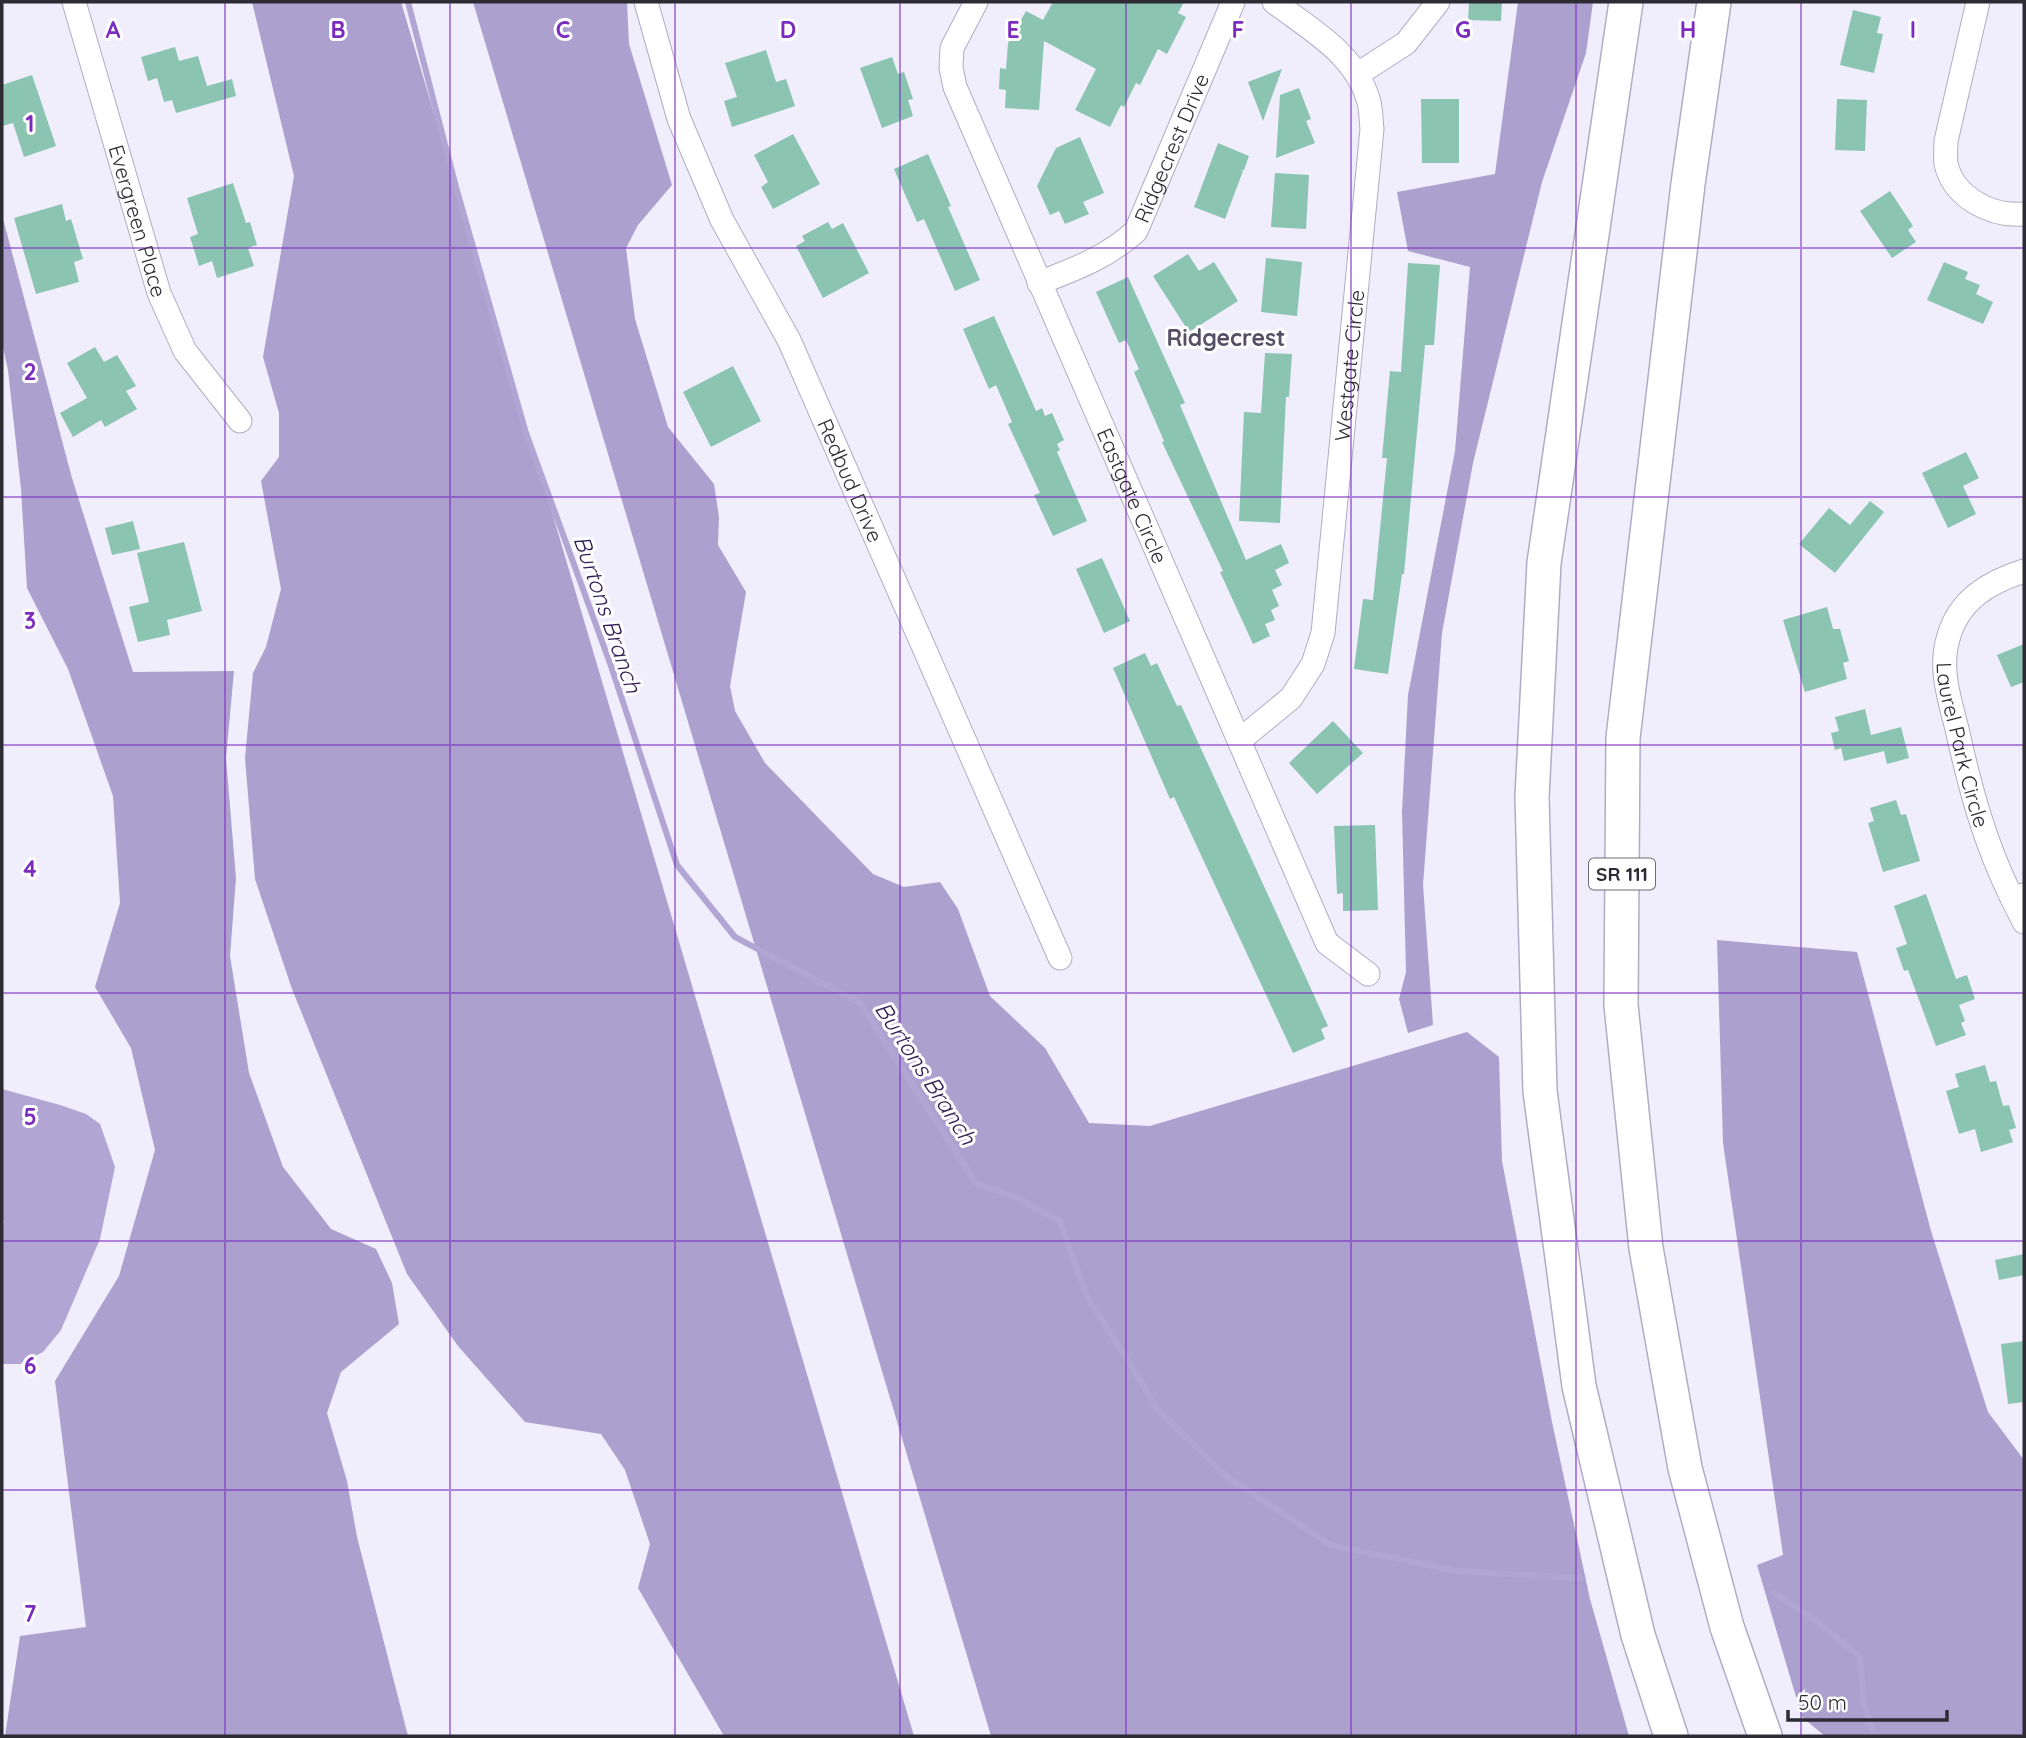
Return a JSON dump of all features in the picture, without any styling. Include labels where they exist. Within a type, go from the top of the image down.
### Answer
[{"type":"highway","points":[[1626,2],[1544,563],[1532,797],[1540,1091],[1579,1387],[1638,1635],[1671,1736]]},
{"type":"highway","name":"SR 111","points":[[1714,2],[1688,184],[1623,738],[1621,1005],[1646,1248],[1685,1468],[1727,1627],[1765,1736]]},
{"type":"street","name":"Evergreen Place","points":[[74,2],[159,293],[185,351],[240,421]]},
{"type":"street","name":"Redbud Drive","points":[[646,2],[679,119],[722,220],[789,340],[1060,958]]},
{"type":"street","name":"Eastgate Circle","points":[[976,2],[952,48],[954,87],[1327,943],[1368,974]]},
{"type":"street","name":"Ridgecrest Drive","points":[[1039,283],[1089,264],[1118,248],[1136,231],[1233,2]]},
{"type":"street","name":"Westgate Circle","points":[[1240,740],[1291,698],[1313,664],[1323,633],[1372,129],[1369,103],[1358,74],[1343,54],[1274,2]]},
{"type":"street","points":[[1358,74],[1406,43],[1438,2]]},
{"type":"street","points":[[1978,2],[1946,141],[1946,163],[1952,179],[1964,195],[1990,211],[2024,214]]},
{"type":"street","name":"Laurel Park Circle","points":[[2024,571],[1978,591],[1958,616],[1947,640],[1945,678],[1972,796],[1996,865],[2018,896],[2024,922]]},
{"type":"shaded area","points":[[252,2],[401,2],[914,1736],[724,1736],[638,1588],[650,1544],[625,1470],[601,1434],[525,1422],[458,1346],[407,1274],[292,989],[255,879],[245,758],[253,673],[266,647],[281,589],[261,481],[279,457],[279,413],[263,357],[294,176]]},
{"type":"shaded area","points":[[473,2],[627,2],[629,44],[672,185],[638,225],[626,248],[635,319],[668,427],[714,484],[719,517],[718,545],[746,592],[730,686],[735,711],[765,763],[873,874],[904,887],[940,882],[958,909],[990,996],[1045,1048],[1089,1123],[1150,1126],[1467,1032],[1499,1057],[1502,1161],[1552,1422],[1590,1599],[1629,1736],[991,1736]]},
{"type":"shaded area","points":[[1518,2],[1593,2],[1586,53],[1542,182],[1473,463],[1442,633],[1423,885],[1433,1025],[1408,1033],[1399,999],[1406,972],[1402,812],[1408,695],[1455,451],[1470,267],[1408,251],[1397,192],[1495,174]]},
{"type":"shaded area","points":[[2,215],[72,478],[133,672],[234,671],[226,758],[236,878],[230,956],[249,1073],[283,1167],[331,1229],[376,1249],[392,1283],[399,1324],[341,1372],[327,1413],[347,1481],[357,1537],[408,1736],[5,1736],[20,1636],[86,1627],[55,1381],[119,1276],[155,1150],[131,1048],[95,987],[120,903],[113,796],[68,669],[27,588],[21,489],[8,370],[2,343]]},
{"type":"shaded area","points":[[1717,940],[1857,952],[1931,1231],[1988,1412],[2024,1460],[2024,1736],[1825,1736],[1802,1717],[1757,1565],[1783,1555],[1723,1143]]},
{"type":"shaded area","points":[[2,1089],[86,1114],[100,1124],[115,1167],[100,1239],[61,1330],[43,1352],[20,1364],[2,1364]]},
{"type":"building","points":[[1053,2],[1184,2],[1178,13],[1186,17],[1167,54],[1158,49],[1140,85],[1136,83],[1110,127],[1075,110],[1096,69],[1044,41],[1039,110],[1005,108],[1006,90],[999,89],[1000,68],[1006,69],[1008,43],[1026,11],[1043,20]]},
{"type":"building","points":[[1469,2],[1502,2],[1501,21],[1468,20]]},
{"type":"building","points":[[1853,10],[1881,17],[1877,33],[1883,34],[1874,73],[1840,65]]},
{"type":"building","points":[[175,47],[179,61],[198,56],[207,86],[232,79],[236,96],[176,113],[172,100],[164,102],[157,78],[148,81],[141,57]]},
{"type":"building","points":[[766,50],[776,82],[786,79],[795,106],[732,127],[724,101],[737,97],[725,63]]},
{"type":"building","points":[[892,57],[898,74],[904,72],[913,99],[908,100],[913,116],[882,128],[860,68]]},
{"type":"building","points":[[1282,69],[1263,121],[1248,82]]},
{"type":"building","points":[[32,75],[56,146],[24,157],[13,123],[2,126],[2,85]]},
{"type":"building","points":[[1299,88],[1311,119],[1306,121],[1315,143],[1276,158],[1280,95]]},
{"type":"building","points":[[1421,99],[1459,99],[1459,163],[1422,163]]},
{"type":"building","points":[[1837,99],[1867,100],[1865,151],[1835,150]]},
{"type":"building","points":[[793,134],[820,184],[773,209],[761,187],[768,182],[754,155]]},
{"type":"building","points":[[1080,137],[1104,193],[1083,202],[1089,214],[1065,224],[1059,211],[1050,215],[1037,186],[1056,148]]},
{"type":"building","points":[[1218,143],[1249,156],[1244,170],[1240,171],[1243,171],[1225,219],[1194,207]]},
{"type":"building","points":[[928,154],[980,280],[955,291],[924,219],[917,222],[894,169]]},
{"type":"building","points":[[1275,173],[1309,175],[1306,229],[1271,227]]},
{"type":"building","points":[[233,183],[246,223],[250,222],[257,245],[248,248],[254,266],[217,278],[212,261],[199,266],[190,237],[198,234],[187,198]]},
{"type":"building","points":[[1890,191],[1913,226],[1908,230],[1916,242],[1892,258],[1860,211]]},
{"type":"building","points":[[62,204],[66,221],[71,219],[83,259],[74,262],[79,282],[36,294],[14,218]]},
{"type":"building","points":[[828,222],[832,229],[843,223],[869,273],[823,298],[796,246],[805,241],[802,236]]},
{"type":"building","points":[[1188,254],[1199,271],[1214,262],[1238,301],[1189,332],[1153,276]]},
{"type":"building","points":[[1266,258],[1302,262],[1297,316],[1261,312]]},
{"type":"building","points":[[1944,262],[1968,272],[1965,279],[1980,285],[1976,294],[1993,302],[1983,324],[1927,300]]},
{"type":"building","points":[[1408,263],[1440,265],[1434,345],[1425,345],[1404,574],[1388,674],[1354,669],[1363,599],[1373,600],[1387,458],[1382,458],[1390,371],[1401,372]]},
{"type":"building","points":[[1128,277],[1185,403],[1180,405],[1246,560],[1281,544],[1289,563],[1275,570],[1282,585],[1272,590],[1279,606],[1271,610],[1275,620],[1265,624],[1270,636],[1253,644],[1220,572],[1223,571],[1162,442],[1164,441],[1134,372],[1139,369],[1126,340],[1119,343],[1096,292]]},
{"type":"building","points":[[994,316],[1036,411],[1042,408],[1045,416],[1052,413],[1064,440],[1057,444],[1060,450],[1057,452],[1087,521],[1053,536],[1034,495],[1040,493],[1008,424],[1012,422],[996,385],[989,389],[963,329]]},
{"type":"building","points":[[95,347],[104,362],[117,355],[136,386],[126,391],[137,409],[105,427],[101,420],[73,437],[60,413],[87,398],[67,363]]},
{"type":"building","points":[[1265,353],[1292,354],[1289,397],[1286,397],[1280,523],[1239,521],[1244,412],[1261,413]]},
{"type":"building","points":[[733,366],[761,421],[711,447],[683,392]]},
{"type":"building","points":[[1966,452],[1979,478],[1963,486],[1976,514],[1948,528],[1922,473]]},
{"type":"building","points":[[1870,501],[1884,512],[1835,573],[1799,544],[1829,508],[1850,525]]},
{"type":"building","points":[[133,521],[140,549],[112,555],[105,528]]},
{"type":"building","points":[[184,542],[202,611],[167,620],[170,635],[138,642],[129,607],[149,602],[137,553]]},
{"type":"building","points":[[1102,558],[1130,621],[1104,633],[1076,569]]},
{"type":"building","points":[[1827,607],[1833,629],[1840,629],[1849,661],[1843,663],[1847,679],[1805,692],[1783,620]]},
{"type":"building","points":[[2024,644],[2024,682],[2011,687],[1997,655]]},
{"type":"building","points":[[1145,653],[1151,666],[1157,663],[1177,706],[1181,705],[1328,1026],[1321,1029],[1325,1039],[1293,1053],[1174,797],[1170,799],[1113,668]]},
{"type":"building","points":[[1865,709],[1871,735],[1901,727],[1909,758],[1887,764],[1884,751],[1844,761],[1841,748],[1835,750],[1831,733],[1839,731],[1835,717]]},
{"type":"building","points":[[1333,721],[1363,753],[1317,794],[1289,763]]},
{"type":"building","points":[[1896,800],[1901,815],[1906,814],[1920,861],[1883,872],[1868,823],[1874,821],[1870,808]]},
{"type":"building","points":[[1375,825],[1378,910],[1343,911],[1343,893],[1337,894],[1334,826]]},
{"type":"building","points":[[1926,894],[1956,979],[1967,975],[1975,999],[1959,1005],[1965,1021],[1961,1023],[1966,1035],[1936,1046],[1908,970],[1904,971],[1896,948],[1907,944],[1894,906]]},
{"type":"building","points":[[1985,1065],[1990,1082],[1996,1081],[2003,1106],[2009,1105],[2016,1128],[2009,1130],[2013,1142],[1981,1152],[1975,1129],[1959,1134],[1946,1091],[1959,1087],[1955,1074]]},
{"type":"building","points":[[2024,1254],[2024,1275],[1999,1280],[1995,1260]]},
{"type":"building","points":[[2024,1341],[2024,1402],[2008,1404],[2001,1344]]},
{"type":"waterway","name":"Burtons Branch","points":[[408,2],[456,187],[526,433],[611,666],[677,865],[735,937],[860,1003],[976,1183],[1017,1198],[1060,1221],[1088,1299],[1158,1410],[1227,1477],[1331,1545],[1456,1571],[1580,1578]]},
{"type":"waterway","name":"Burtons Branch","points":[[1774,1593],[1816,1621],[1860,1657],[1864,1705],[1875,1736]]},
{"type":"district","name":"Ridgecrest","points":[[1226,337]]}]
